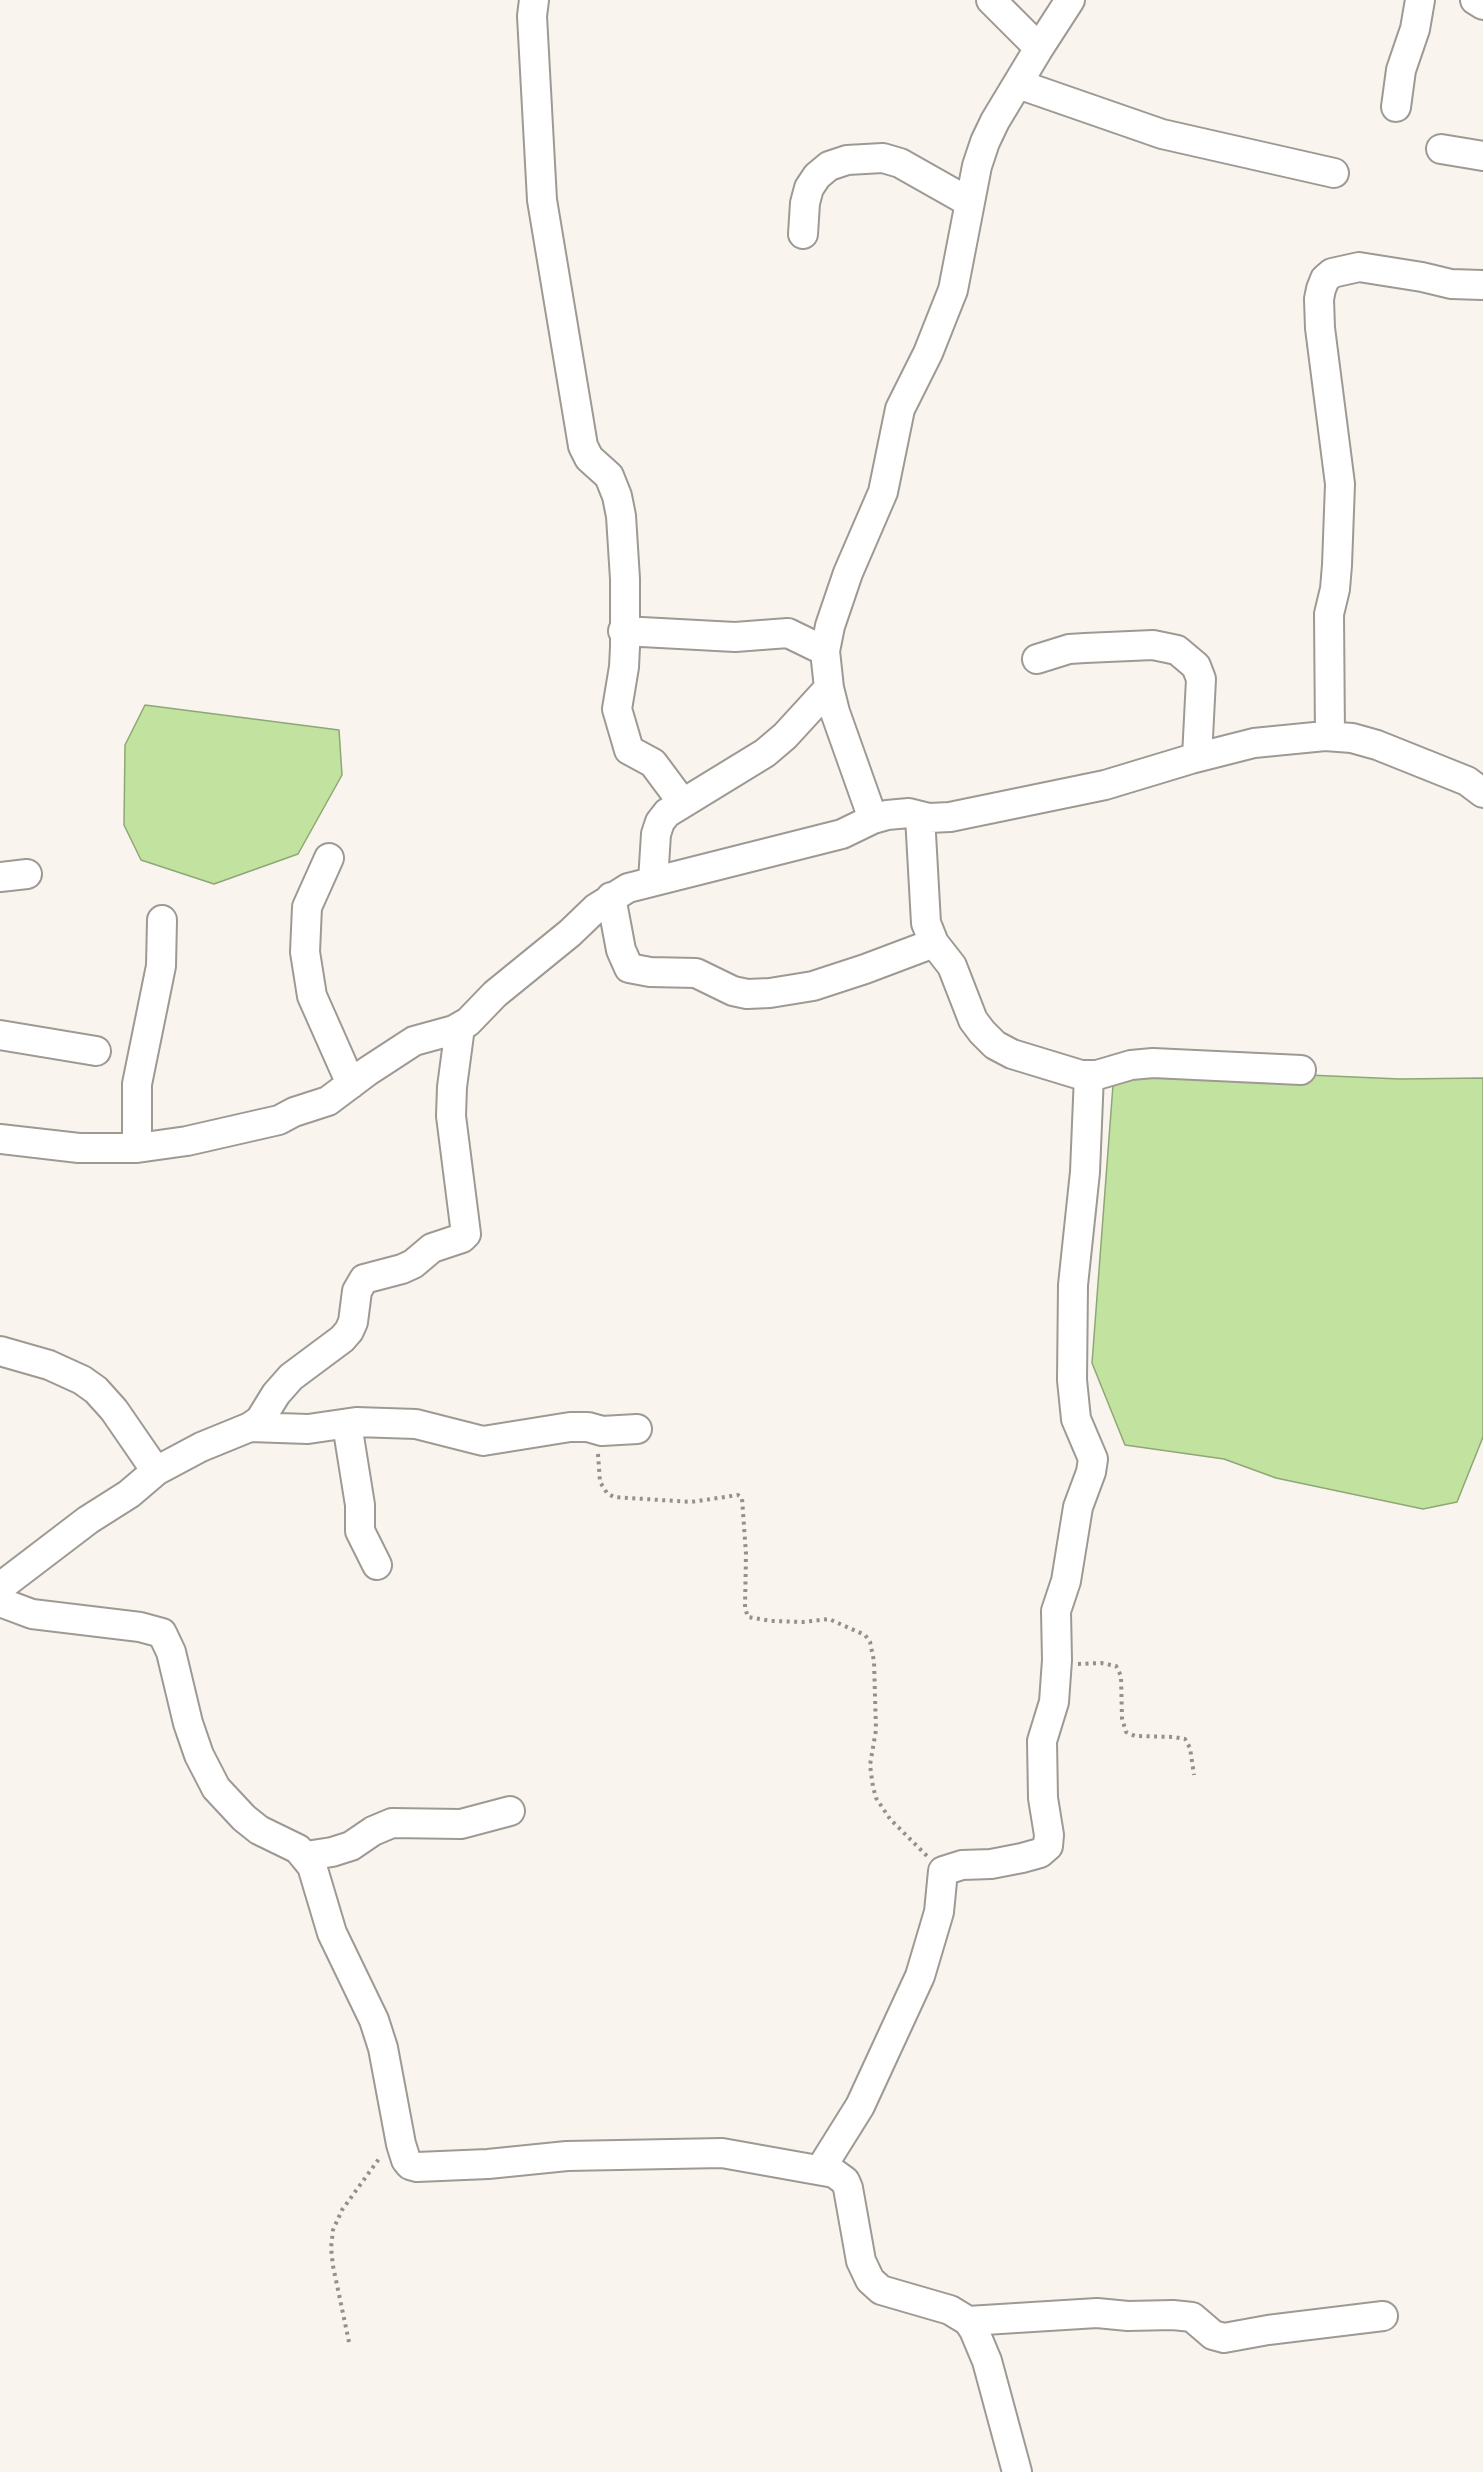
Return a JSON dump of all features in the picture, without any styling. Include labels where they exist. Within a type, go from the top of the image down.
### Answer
[{"type":"street","points":[[534,0],[532,16],[542,200],[585,453],[609,476],[617,496],[626,579],[624,667],[617,709],[626,744],[634,754],[653,763],[682,802]]},
{"type":"street","points":[[990,0],[1039,48]]},
{"type":"street","points":[[873,819],[835,712],[829,688],[825,651],[830,627],[848,573],[883,492],[900,409],[928,353],[953,290],[969,202],[985,142],[1017,84],[1070,0]]},
{"type":"street","points":[[1396,107],[1401,70],[1415,29],[1420,0]]},
{"type":"street","points":[[1475,0],[1483,5]]},
{"type":"street","points":[[1017,84],[1162,134],[1334,173]]},
{"type":"street","points":[[1441,149],[1483,156]]},
{"type":"street","points":[[803,234],[805,203],[809,188],[817,176],[829,166],[847,160],[884,158],[900,163],[969,202]]},
{"type":"street","points":[[1330,736],[1329,614],[1336,573],[1340,484],[1319,311],[1321,288],[1325,279],[1332,273],[1359,267],[1422,277],[1441,283],[1483,285]]},
{"type":"street","points":[[624,631],[735,637],[788,633],[825,651]]},
{"type":"street","points":[[1037,659],[1069,649],[1084,648],[1153,645],[1178,650],[1196,666],[1201,679],[1197,757]]},
{"type":"street","points":[[653,881],[654,848],[660,822],[667,813],[765,753],[829,688]]},
{"type":"street","points":[[0,1139],[79,1148],[137,1148],[196,1139],[279,1120],[294,1112],[328,1101],[404,1046],[460,1027],[596,908],[628,888],[699,872],[842,834],[873,819],[897,813],[950,817],[1064,794],[1254,743],[1330,736],[1352,738],[1406,756],[1467,781],[1483,793]]},
{"type":"street","points":[[920,816],[926,923],[934,943],[952,966],[973,1020],[995,1045],[1012,1054],[1055,1069],[1089,1075],[1131,1065],[1153,1063],[1301,1070]]},
{"type":"street","points":[[329,858],[307,907],[305,952],[312,996],[351,1084]]},
{"type":"street","points":[[611,897],[621,950],[629,968],[650,972],[696,973],[733,991],[747,994],[813,986],[934,943]]},
{"type":"street","points":[[137,1148],[137,1084],[161,966],[162,920]]},
{"type":"street","points":[[0,1587],[78,1527],[129,1494],[156,1471],[201,1447],[250,1427],[260,1420],[276,1394],[291,1377],[342,1339],[349,1331],[353,1322],[357,1291],[364,1279],[402,1269],[421,1258],[432,1248],[462,1238],[466,1234],[451,1116],[452,1087],[460,1027]]},
{"type":"street","points":[[0,1035],[96,1051]]},
{"type":"street","points":[[820,2170],[860,2106],[920,1976],[939,1912],[943,1871],[962,1864],[991,1864],[1022,1858],[1040,1853],[1048,1846],[1049,1835],[1043,1798],[1042,1741],[1052,1710],[1057,1660],[1056,1611],[1066,1581],[1078,1507],[1093,1459],[1076,1419],[1072,1380],[1073,1285],[1085,1172],[1089,1075]]},
{"type":"street","points":[[0,1342],[82,1380],[96,1390],[114,1410],[156,1471]]},
{"type":"street","points":[[250,1427],[308,1429],[370,1422],[416,1424],[483,1441],[501,1440],[554,1429],[588,1427],[602,1431],[637,1429]]},
{"type":"street","points":[[347,1424],[358,1496],[360,1531],[377,1565]]},
{"type":"street","points":[[0,1602],[32,1614],[140,1627],[162,1633],[171,1652],[195,1744],[216,1788],[244,1818],[259,1830],[284,1840],[306,1856],[317,1878],[332,1934],[374,2020],[383,2048],[406,2160],[417,2167],[488,2164],[567,2156],[722,2152],[834,2173],[845,2181],[848,2188],[862,2266],[874,2285],[881,2290],[950,2310],[968,2321],[980,2341],[987,2361],[1017,2472]]},
{"type":"street","points":[[306,1856],[351,1846],[373,1831],[392,1823],[461,1824],[510,1811]]},
{"type":"street","points":[[968,2321],[1066,2314],[1097,2313],[1128,2316],[1161,2314],[1192,2317],[1213,2335],[1224,2338],[1268,2330],[1383,2316]]},
{"type":"path","points":[[597,1429],[600,1482],[614,1497],[691,1502],[738,1495],[742,1498],[746,1554],[745,1608],[748,1617],[800,1622],[829,1619],[866,1635],[874,1661],[876,1730],[870,1765],[876,1798],[890,1819],[943,1871]]},
{"type":"path","points":[[1057,1660],[1067,1664],[1101,1663],[1116,1666],[1121,1676],[1122,1718],[1126,1732],[1135,1736],[1185,1739],[1190,1748],[1194,1775]]},
{"type":"path","points":[[350,2342],[333,2266],[333,2230],[342,2210],[399,2131]]},
{"type":"shaded area","points":[[145,705],[339,730],[342,775],[298,854],[214,884],[141,860],[124,825],[125,745]]},
{"type":"shaded area","points":[[1170,1069],[1400,1079],[1483,1078],[1483,1437],[1457,1502],[1423,1509],[1276,1478],[1224,1459],[1125,1445],[1092,1363],[1113,1085],[1128,1071]]}]
